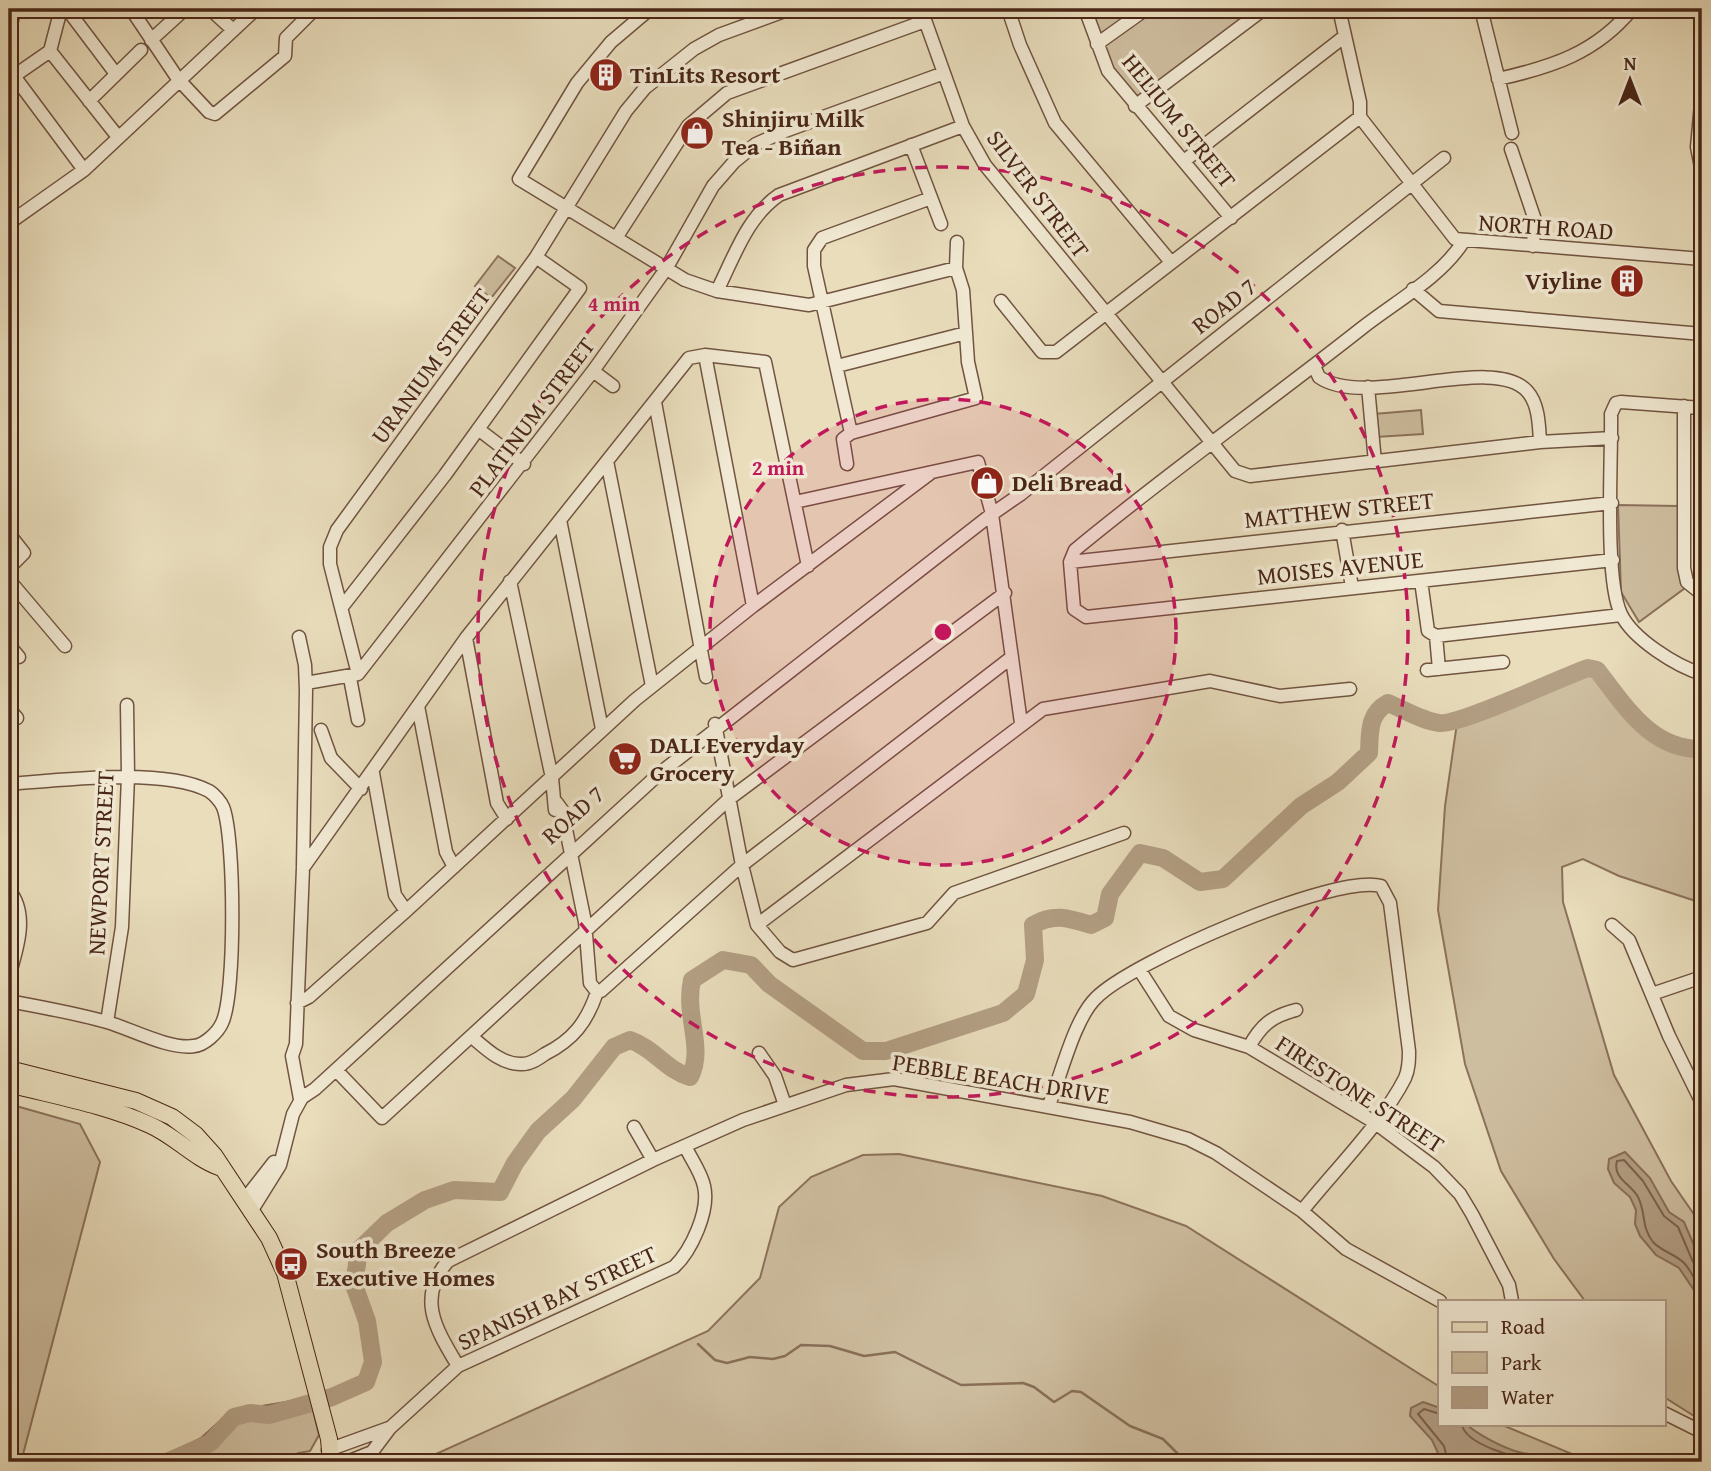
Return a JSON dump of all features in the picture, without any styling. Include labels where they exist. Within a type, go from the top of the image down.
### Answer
[{"type":"main road","points":[[9,1069],[136,1101],[208,1163],[219,1167],[269,1238],[285,1273],[333,1452]]},
{"type":"main road","points":[[9,1084],[131,1116],[152,1117]]},
{"type":"street","points":[[9,36],[14,9]]},
{"type":"street","points":[[61,9],[50,51],[11,76],[85,170]]},
{"type":"street","points":[[67,9],[116,74]]},
{"type":"street","points":[[131,9],[178,79],[209,112],[215,114],[285,56],[286,38],[315,9]]},
{"type":"street","points":[[151,40],[184,9]]},
{"type":"street","points":[[210,9],[233,30]]},
{"type":"street","points":[[9,223],[85,170],[178,79],[256,9]]},
{"type":"street","points":[[650,9],[611,42],[577,83],[519,178],[685,280],[717,291],[790,304],[823,304],[956,268]]},
{"type":"street","name":"URANIUM STREET","points":[[342,607],[330,564],[330,547],[337,530],[536,257],[626,111],[645,88],[694,49],[719,35],[790,9]]},
{"type":"street","points":[[1008,9],[1020,44],[1055,122],[1170,261]]},
{"type":"street","name":"HELIUM STREET","points":[[1085,9],[1108,71],[1231,218]]},
{"type":"street","points":[[1097,44],[1146,9]]},
{"type":"street","points":[[1135,106],[1264,9]]},
{"type":"street","points":[[1001,300],[1042,352],[1056,352],[1170,261],[1231,218],[1360,117],[1339,9]]},
{"type":"street","points":[[1481,9],[1512,132]]},
{"type":"street","points":[[1497,79],[1554,66],[1579,54],[1602,39],[1632,9]]},
{"type":"street","points":[[616,238],[688,126],[727,93],[923,15]]},
{"type":"street","name":"SILVER STREET","points":[[923,15],[963,126],[985,165],[1227,464],[1241,475],[1375,462]]},
{"type":"street","points":[[1184,161],[1345,36]]},
{"type":"street","points":[[89,100],[141,50]]},
{"type":"street","points":[[50,51],[118,137]]},
{"type":"street","name":"PLATINUM STREET","points":[[354,676],[524,464],[593,371],[666,269],[713,186],[734,162],[756,144],[944,73]]},
{"type":"street","points":[[1702,93],[1697,147],[1702,172]]},
{"type":"street","name":"NORTH ROAD","points":[[1360,117],[1450,234],[1463,242],[1702,259]]},
{"type":"street","points":[[717,291],[748,228],[768,202],[791,190],[963,126]]},
{"type":"street","points":[[911,145],[941,224]]},
{"type":"street","points":[[1511,149],[1535,220],[1533,246]]},
{"type":"street","name":"ROAD 7","points":[[248,1205],[280,1166],[293,1114],[309,1085],[567,853],[715,724],[991,511],[1021,494],[1444,158]]},
{"type":"street","points":[[851,433],[814,266],[817,243],[822,238],[931,198]]},
{"type":"street","points":[[848,464],[843,439],[851,433],[976,398],[968,362],[963,290],[956,268],[957,242]]},
{"type":"street","points":[[1070,562],[1075,550],[1210,442],[1413,289],[1456,254],[1463,242]]},
{"type":"street","points":[[358,720],[354,676],[342,607],[478,429],[580,288],[536,257]]},
{"type":"street","points":[[1413,289],[1439,311],[1702,334]]},
{"type":"street","points":[[837,366],[966,333]]},
{"type":"street","points":[[705,355],[754,606]]},
{"type":"street","points":[[303,868],[373,774],[466,638],[690,358],[705,355],[765,362],[808,566]]},
{"type":"street","points":[[1314,366],[1319,377],[1328,384],[1343,388],[1473,379],[1516,382],[1529,392],[1536,408],[1541,442]]},
{"type":"street","points":[[593,371],[613,386]]},
{"type":"street","points":[[1368,387],[1375,462],[1541,442],[1612,438]]},
{"type":"street","points":[[655,402],[706,677]]},
{"type":"street","points":[[1702,408],[1616,403],[1611,414],[1613,560],[1621,615],[1660,654],[1702,674]]},
{"type":"street","points":[[1684,406],[1684,568],[1687,582],[1702,594]]},
{"type":"street","points":[[478,429],[524,464]]},
{"type":"street","points":[[607,461],[652,686]]},
{"type":"street","points":[[795,502],[978,462],[991,511],[1005,593],[1021,723]]},
{"type":"street","points":[[297,1003],[309,997],[406,911],[652,686],[932,472]]},
{"type":"street","name":"MATTHEW STREET","points":[[1070,562],[1342,530],[1612,503]]},
{"type":"street","points":[[559,520],[602,729]]},
{"type":"street","points":[[1342,530],[1352,587]]},
{"type":"street","points":[[9,534],[24,553],[9,569]]},
{"type":"street","name":"MOISES AVENUE","points":[[1070,562],[1074,608],[1086,617],[1613,560]]},
{"type":"street","points":[[9,580],[65,646]]},
{"type":"street","points":[[1421,580],[1428,631],[1436,636],[1621,615]]},
{"type":"street","points":[[510,581],[557,803],[562,810],[567,853],[585,922],[590,983],[597,992]]},
{"type":"street","points":[[337,1070],[382,1118],[729,799],[1005,593]]},
{"type":"street","points":[[1436,636],[1433,670],[1503,662]]},
{"type":"street","points":[[299,637],[306,683],[303,868],[296,1044],[292,1056],[300,1099]]},
{"type":"street","points":[[466,638],[497,803],[507,819]]},
{"type":"street","points":[[9,645],[19,657]]},
{"type":"street","points":[[472,1037],[494,1055],[519,1065],[531,1062],[568,1042],[586,1020],[597,992],[607,988],[741,865],[1012,657]]},
{"type":"street","points":[[306,683],[354,676]]},
{"type":"street","points":[[757,925],[1043,709],[1210,681],[1280,696],[1350,689]]},
{"type":"street","name":"NEWPORT STREET","points":[[107,1022],[122,927],[128,776],[127,705]]},
{"type":"street","points":[[418,706],[446,852],[454,867]]},
{"type":"street","points":[[715,724],[741,865],[757,925],[780,952],[793,960],[927,923],[954,893],[1124,833]]},
{"type":"street","points":[[321,730],[331,758],[361,789]]},
{"type":"street","points":[[373,774],[395,895],[406,911]]},
{"type":"street","points":[[9,784],[128,776],[173,781],[210,791],[222,804],[232,883],[228,998],[222,1024],[211,1038],[195,1046],[163,1041],[107,1022],[10,1000]]},
{"type":"street","name":"ROAD 7","points":[[300,1099],[337,1070],[567,853]]},
{"type":"street","points":[[1049,1105],[1088,1007],[1097,996],[1139,970],[1253,917],[1359,885],[1381,886],[1391,903],[1409,1051],[1404,1078],[1374,1122],[1301,1211]]},
{"type":"street","points":[[9,890],[17,900],[20,920],[16,953],[9,976]]},
{"type":"street","points":[[1612,925],[1629,940],[1702,1103]]},
{"type":"street","name":"FIRESTONE STREET","points":[[1139,970],[1169,1016],[1194,1030],[1249,1047],[1374,1122],[1434,1167],[1460,1194],[1509,1284],[1512,1300]]},
{"type":"street","points":[[1652,994],[1702,976]]},
{"type":"street","points":[[1249,1047],[1263,1025],[1281,1014],[1296,1010]]},
{"type":"street","points":[[760,1053],[775,1076],[785,1105]]},
{"type":"street","name":"PEBBLE BEACH DRIVE","points":[[458,1366],[444,1342],[431,1306],[430,1273],[448,1261],[653,1160],[785,1105],[846,1085],[894,1079],[1049,1105],[1162,1129],[1188,1139],[1216,1153],[1301,1211],[1346,1249],[1438,1300]]},
{"type":"street","points":[[634,1127],[653,1160]]},
{"type":"street","name":"SPANISH BAY STREET","points":[[347,1462],[372,1452],[390,1428],[458,1366],[674,1267],[683,1258],[705,1200],[704,1186],[685,1146]]},
{"type":"street","points":[[1666,1414],[1702,1432]]},
{"type":"street","name":"SPANISH BAY STREET","points":[[333,1452],[390,1428]]},
{"type":"green space","points":[[1105,9],[1261,9],[1135,106],[1098,44],[1090,24]]},
{"type":"green space","points":[[498,256],[515,268],[491,298],[475,286]]},
{"type":"green space","points":[[1421,410],[1423,434],[1376,437],[1374,414]]},
{"type":"green space","points":[[1618,505],[1678,506],[1679,569],[1685,588],[1639,622],[1621,592]]},
{"type":"green space","points":[[1588,668],[1597,670],[1629,711],[1654,734],[1684,747],[1702,749],[1702,903],[1619,876],[1583,859],[1562,867],[1563,902],[1614,1075],[1671,1181],[1702,1226],[1702,1421],[1666,1398],[1666,1300],[1584,1300],[1554,1259],[1501,1171],[1465,1064],[1438,910],[1445,806],[1457,723],[1493,705]]},
{"type":"green space","points":[[9,1104],[80,1124],[100,1162],[21,1462],[9,1462]]},
{"type":"green space","points":[[899,1154],[1102,1196],[1186,1226],[1438,1386],[1438,1426],[1505,1426],[1591,1462],[425,1462],[427,1458],[708,1331],[760,1278],[779,1207],[811,1177],[863,1155]]},
{"type":"green space","points":[[310,1398],[319,1435],[310,1451],[298,1453],[299,1462],[134,1462],[175,1452],[201,1438],[231,1411]]},
{"type":"water","points":[[1625,1152],[1650,1178],[1669,1212],[1684,1222],[1702,1264],[1702,1302],[1679,1268],[1656,1255],[1640,1236],[1635,1224],[1636,1210],[1630,1197],[1614,1183],[1608,1169],[1609,1159]]},
{"type":"water","points":[[1423,1402],[1438,1407],[1438,1426],[1469,1426],[1503,1446],[1553,1462],[1442,1462],[1432,1440],[1410,1416],[1411,1408]]},
{"type":"waterway","points":[[167,1462],[210,1443],[234,1417],[250,1413],[269,1415],[332,1397],[366,1382],[373,1362],[367,1321],[354,1285],[359,1250],[387,1223],[425,1200],[454,1190],[500,1192],[515,1163],[538,1131],[573,1099],[614,1047],[630,1040],[690,1077],[696,1054],[690,1007],[692,980],[723,960],[751,965],[769,984],[863,1051],[886,1051],[1003,1013],[1026,994],[1035,960],[1033,925],[1055,918],[1091,925],[1105,918],[1110,894],[1140,853],[1163,858],[1200,882],[1223,879],[1301,806],[1338,782],[1369,753],[1373,718],[1381,707],[1388,703],[1426,720],[1450,722],[1487,710],[1588,668],[1597,670],[1629,711],[1654,734],[1668,742],[1702,749]]},
{"type":"waterway","points":[[698,1344],[715,1360],[727,1363],[750,1357],[773,1359],[785,1356],[801,1345],[830,1346],[864,1356],[895,1352],[961,1385],[1023,1383],[1034,1387],[1054,1402],[1072,1391],[1081,1392],[1130,1426],[1163,1439],[1184,1460]]},
{"type":"place","name":"TinLits Resort","points":[[606,75]]},
{"type":"place","name":"Shinjiru Milk Tea - Biñan","points":[[697,133]]},
{"type":"place","name":"Viyline","points":[[1627,281]]},
{"type":"place","name":"Deli Bread","points":[[987,483]]},
{"type":"place","name":"DALI Everyday Grocery","points":[[625,759]]},
{"type":"place","name":"South Breeze Executive Homes","points":[[291,1264]]}]
